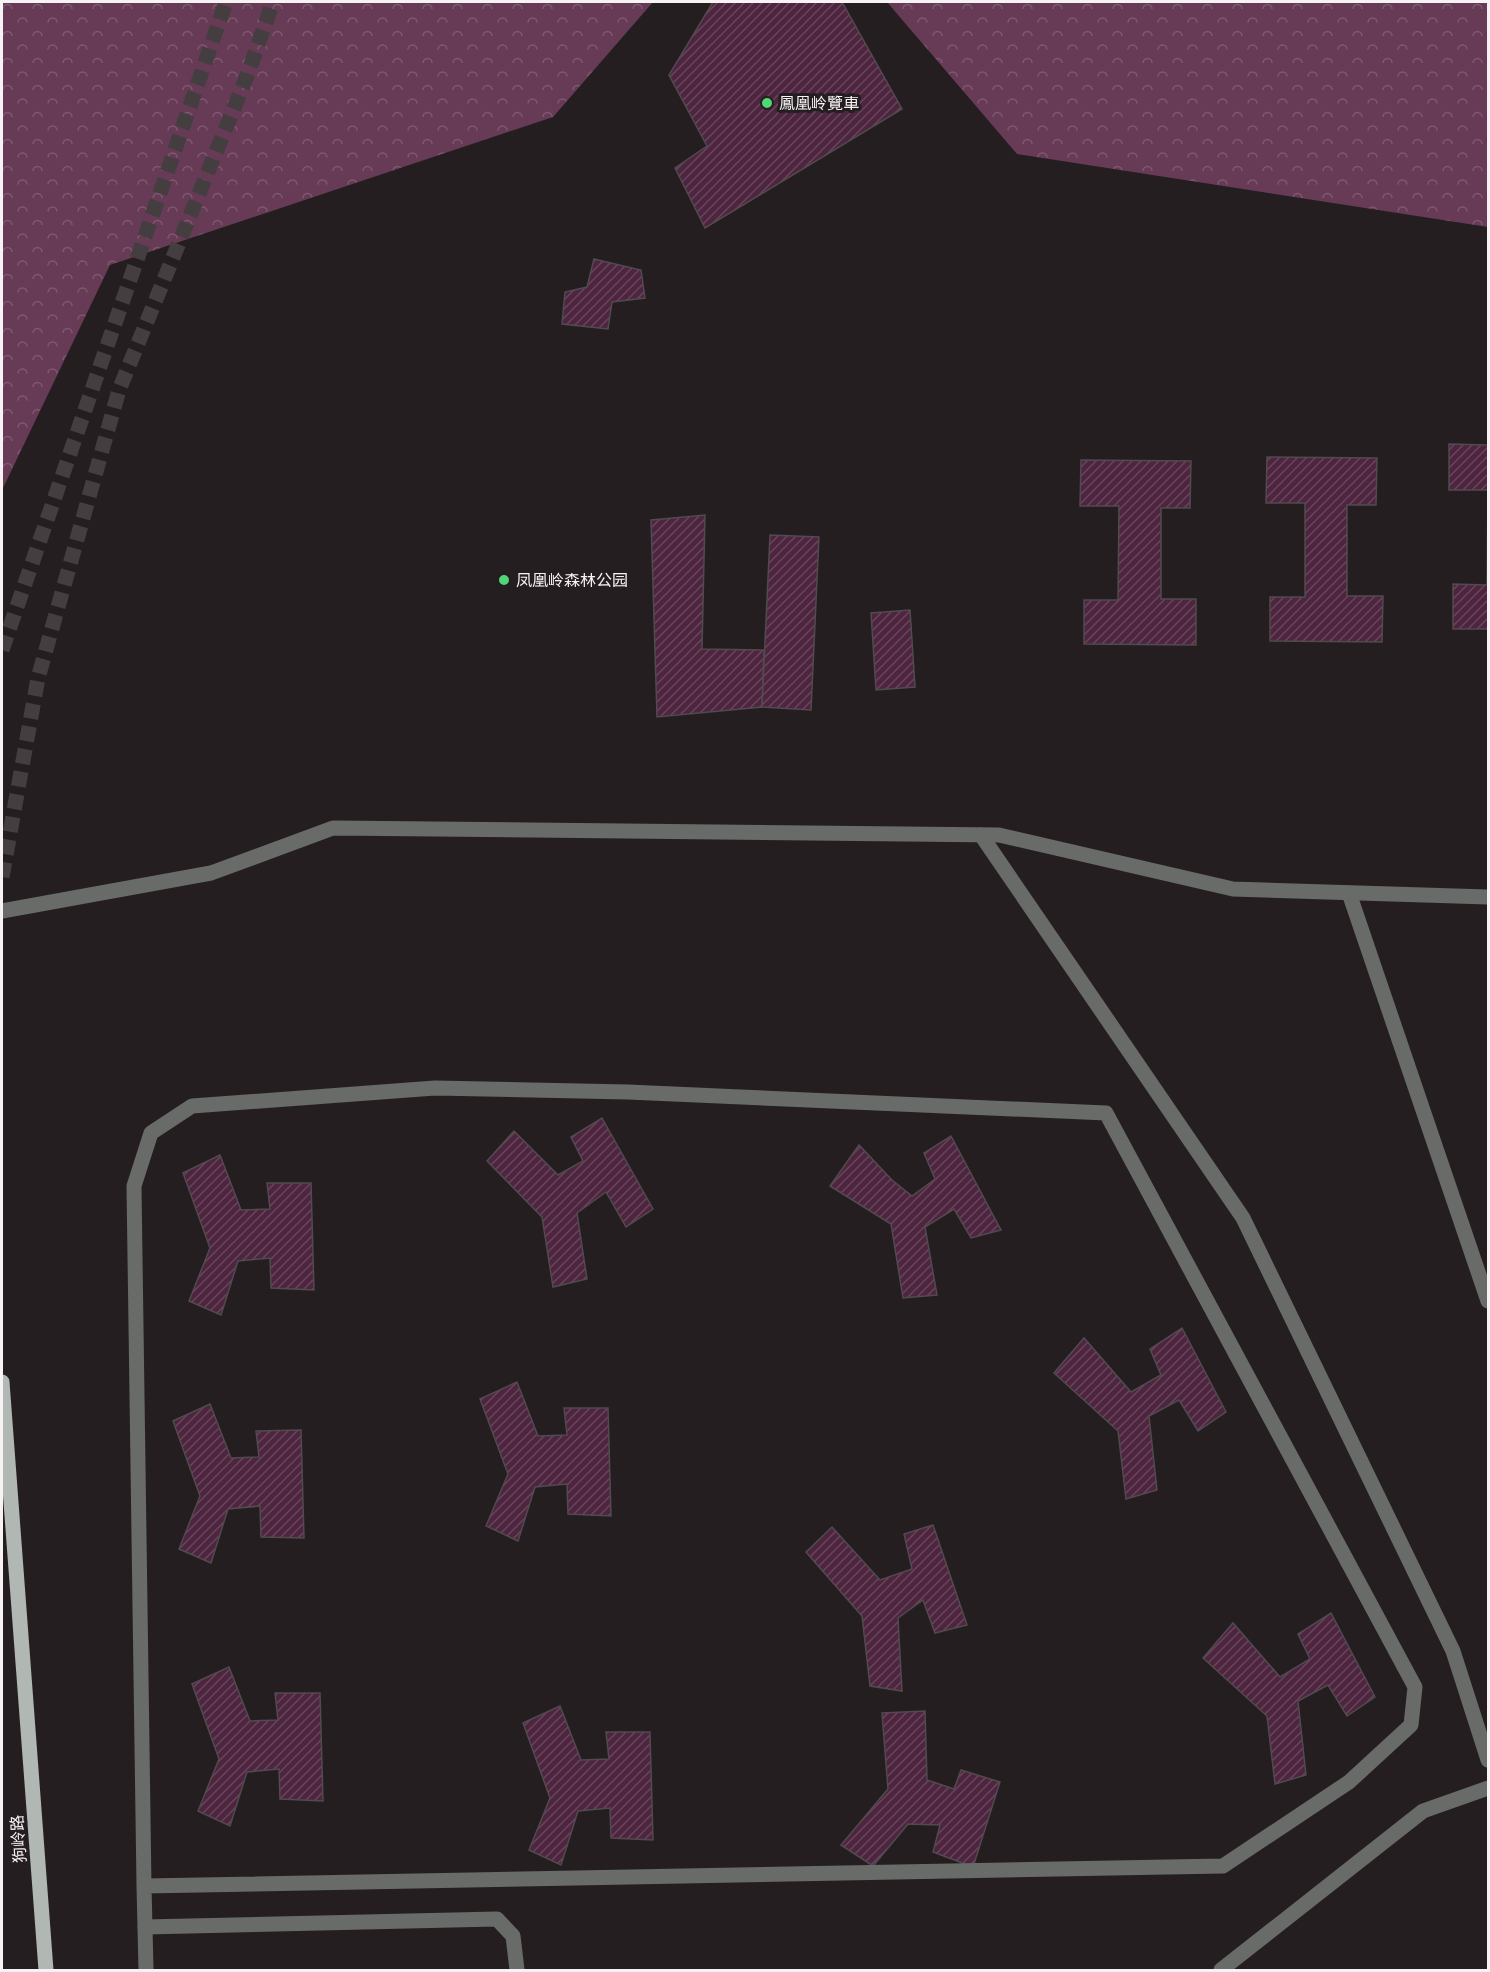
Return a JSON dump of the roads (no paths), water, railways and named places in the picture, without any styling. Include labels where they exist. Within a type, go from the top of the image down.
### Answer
[{"type":"main road","name":"狗岭路","points":[[2,1382],[46,1971]]},
{"type":"street","points":[[2,911],[210,873],[333,828],[999,835],[1233,889],[1488,897]]},
{"type":"street","points":[[981,835],[1243,1218],[1453,1651],[1488,1760]]},
{"type":"street","points":[[1349,893],[1488,1301]]},
{"type":"street","points":[[144,1886],[1223,1866],[1349,1782],[1376,1758],[1411,1725],[1415,1687],[1106,1113],[628,1092],[435,1088],[192,1106],[151,1133],[134,1186],[144,1886],[146,1971]]},
{"type":"street","points":[[1221,1971],[1423,1811],[1488,1788]]},
{"type":"street","points":[[145,1927],[498,1919],[513,1936],[517,1971]]},
{"type":"tunnel","points":[[2,650],[226,2]]},
{"type":"tunnel","points":[[2,877],[38,678],[119,390],[247,76],[273,2]]},
{"type":"place","name":"鳳凰岭覽車","points":[[767,103]]},
{"type":"place","name":"凤凰岭森林公园","points":[[504,580]]}]
